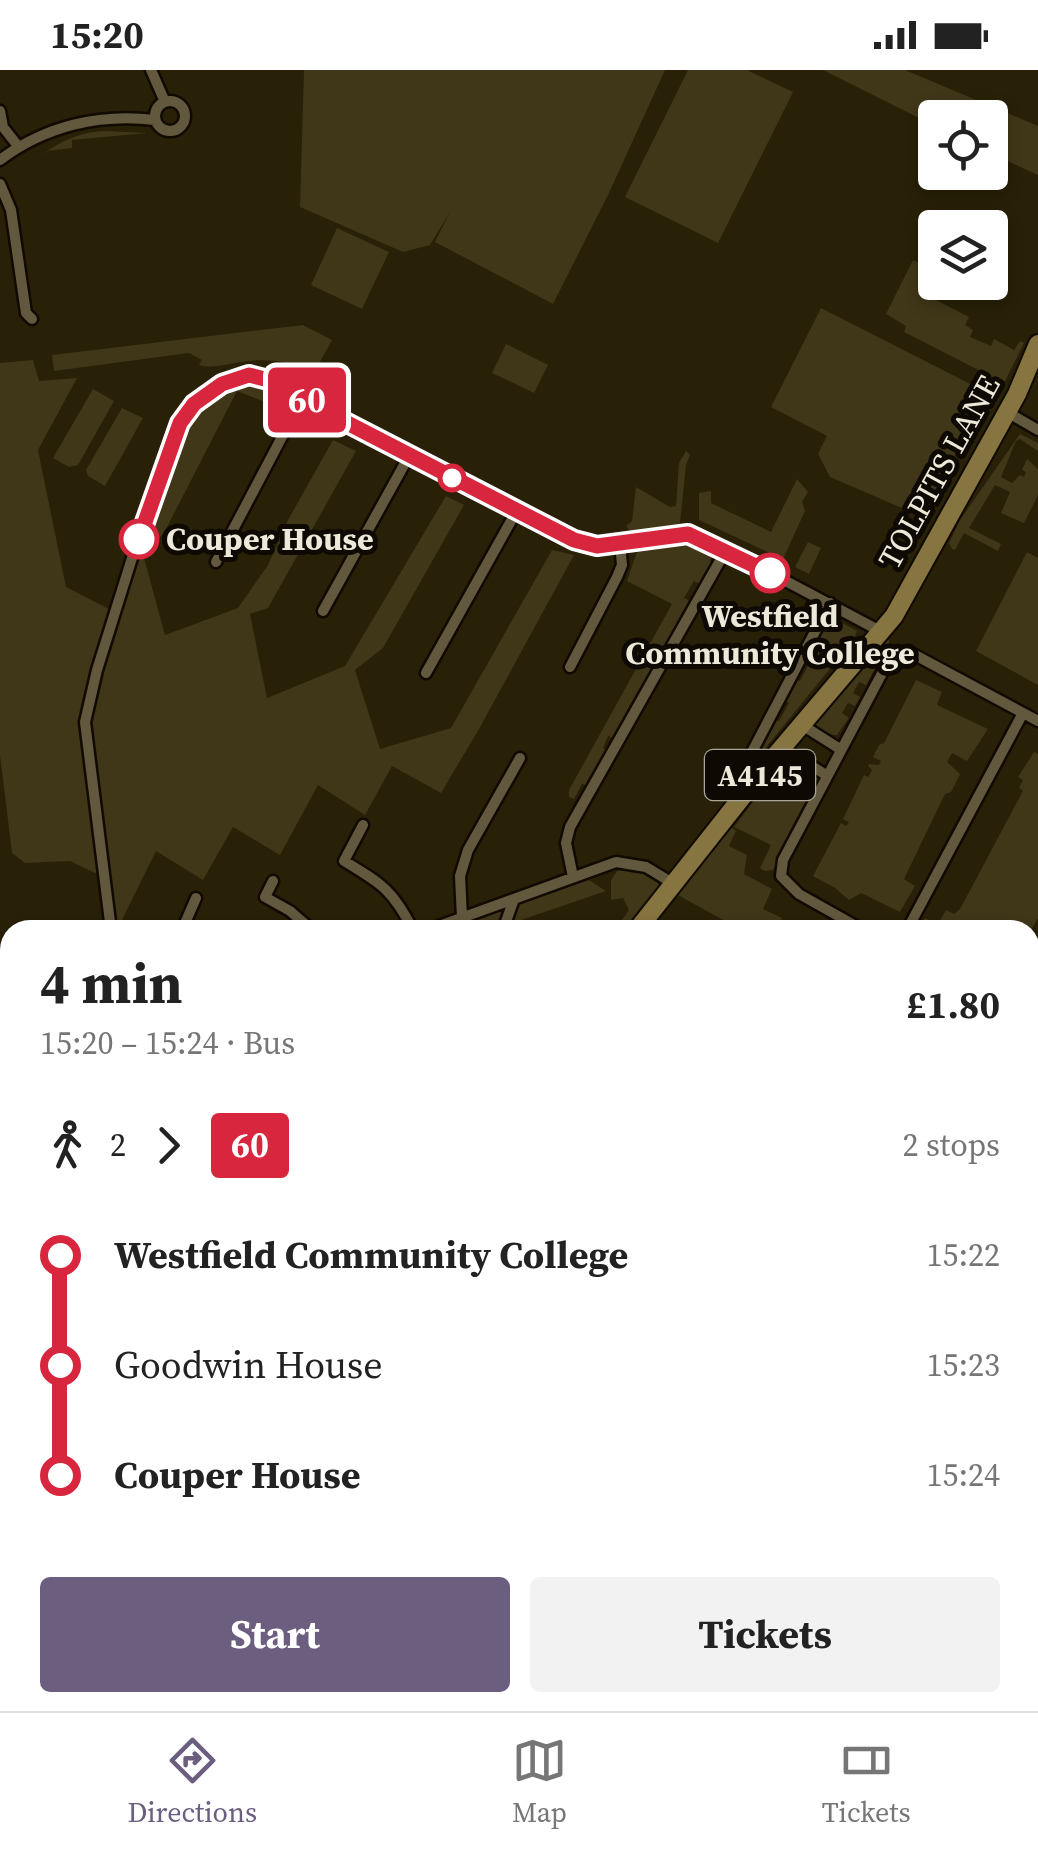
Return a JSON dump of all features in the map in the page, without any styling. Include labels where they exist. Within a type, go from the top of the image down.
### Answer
[{"type":"main road","name":"TOLPITS LANE","points":[[644,920],[894,616],[1008,412],[1038,344]]},
{"type":"street","points":[[151,70],[165,102]]},
{"type":"street","points":[[174,101],[182,106],[185,122],[170,132],[155,120],[156,111],[165,102],[174,101]]},
{"type":"street","points":[[0,111],[4,127],[18,146]]},
{"type":"street","points":[[0,160],[18,146],[82,122],[155,120]]},
{"type":"street","points":[[0,184],[12,210],[26,314],[32,319]]},
{"type":"street","points":[[110,920],[86,722],[97,670],[180,423],[194,404],[234,377],[249,375],[280,383],[310,403],[574,540],[597,546],[688,534],[830,603],[880,632]]},
{"type":"street","points":[[216,562],[293,416],[310,403]]},
{"type":"street","points":[[1008,412],[1038,430]]},
{"type":"street","points":[[323,611],[410,456]]},
{"type":"street","points":[[426,673],[516,512]]},
{"type":"street","points":[[570,667],[618,577],[622,565],[620,543]]},
{"type":"street","points":[[574,877],[566,843],[570,827],[726,550]]},
{"type":"street","points":[[745,764],[830,603]]},
{"type":"street","points":[[845,920],[799,894],[782,876],[783,860],[888,662],[900,655],[915,655],[1038,721]]},
{"type":"street","points":[[912,920],[1023,713]]},
{"type":"street","points":[[802,724],[840,749]]},
{"type":"street","points":[[782,748],[826,774]]},
{"type":"street","points":[[753,750],[769,764]]},
{"type":"street","points":[[462,918],[460,876],[468,850],[520,758]]},
{"type":"street","points":[[363,826],[344,862],[397,898],[407,920]]},
{"type":"street","points":[[456,920],[616,862],[646,867],[674,884]]},
{"type":"street","points":[[273,881],[265,897],[300,920]]},
{"type":"street","points":[[186,920],[196,898]]},
{"type":"street","points":[[507,920],[514,899]]},
{"type":"shaded area","points":[[304,70],[665,70],[553,304],[435,242],[450,212],[430,245],[403,252],[300,207]]},
{"type":"shaded area","points":[[688,70],[747,70],[793,92],[718,243],[625,197]]},
{"type":"shaded area","points":[[823,70],[905,70],[976,100],[918,100],[918,118]]},
{"type":"shaded area","points":[[1008,113],[1038,126],[1038,175],[1008,161]]},
{"type":"shaded area","points":[[88,133],[147,133],[72,140],[72,148],[49,151],[61,143]]},
{"type":"shaded area","points":[[337,228],[389,252],[362,309],[311,285]]},
{"type":"shaded area","points":[[913,260],[918,262],[918,300],[936,300],[969,317],[965,325],[973,330],[970,337],[991,346],[994,339],[1014,350],[1020,341],[1024,343],[1004,383],[904,332],[906,326],[886,314]]},
{"type":"shaded area","points":[[821,308],[990,394],[925,518],[830,477],[818,454],[827,436],[771,407]]},
{"type":"shaded area","points":[[303,325],[332,340],[314,373],[270,361],[204,366],[199,365],[202,360],[189,353],[54,371],[52,355]]},
{"type":"shaded area","points":[[506,344],[548,365],[534,393],[492,373]]},
{"type":"shaded area","points":[[33,360],[39,381],[77,378],[38,450],[66,587],[109,609],[136,530],[152,525],[179,444],[210,397],[231,384],[256,382],[286,394],[290,412],[237,391],[165,531],[144,558],[165,635],[238,608],[268,565],[288,520],[333,440],[356,451],[268,608],[250,614],[267,698],[345,666],[446,496],[464,505],[383,648],[355,670],[380,749],[451,728],[552,550],[574,555],[441,793],[392,766],[365,815],[318,785],[280,855],[233,827],[203,880],[156,851],[122,920],[115,920],[108,872],[95,873],[70,861],[25,863],[12,853],[0,755],[0,363]]},
{"type":"shaded area","points":[[93,389],[114,401],[78,465],[69,467],[53,458]]},
{"type":"shaded area","points":[[122,408],[143,418],[105,486],[88,476],[86,470]]},
{"type":"shaded area","points":[[1020,434],[1038,443],[1038,451],[1020,439],[1016,441],[1001,477],[1012,483],[1020,475],[1024,477],[1026,472],[1022,470],[1027,459],[1038,469],[1038,495],[1024,523],[1001,513],[1010,492],[995,485],[969,528],[1001,544],[998,551],[964,533],[952,549],[949,543],[960,520]]},
{"type":"shaded area","points":[[686,451],[690,455],[680,523],[674,528],[630,531],[626,526],[632,521],[636,487],[670,507],[676,506],[679,463]]},
{"type":"shaded area","points":[[797,479],[808,492],[802,502],[805,511],[783,559],[699,520],[699,493],[711,491],[711,503],[771,532]]},
{"type":"shaded area","points":[[673,539],[696,542],[709,550],[707,574],[702,585],[694,581],[684,598],[692,602],[615,739],[608,736],[603,748],[608,753],[590,787],[582,784],[574,799],[569,797],[569,790],[672,604],[627,581],[637,554],[650,543]]},
{"type":"shaded area","points":[[808,542],[821,548],[809,574],[795,567]]},
{"type":"shaded area","points":[[1027,552],[1038,558],[1038,685],[976,651]]},
{"type":"shaded area","points":[[831,617],[857,631],[854,639],[763,751],[760,747],[772,718],[779,721],[789,703],[782,698],[793,678],[800,681],[810,662],[804,658],[823,621]]},
{"type":"shaded area","points":[[888,633],[890,652],[879,661],[866,685],[859,682],[853,693],[860,697],[855,706],[848,703],[842,713],[849,718],[837,735],[823,734],[816,725],[817,718]]},
{"type":"shaded area","points":[[916,680],[942,692],[937,705],[988,729],[967,761],[952,753],[947,762],[960,774],[951,792],[945,794],[904,879],[915,886],[900,912],[861,893],[849,900],[813,876],[841,823],[846,826],[849,822],[843,819],[864,775],[868,777],[872,770],[869,764],[879,765],[881,761],[873,757]]},
{"type":"shaded area","points":[[1034,752],[1038,754],[1038,918],[940,920],[946,910],[954,914],[960,909],[1023,791],[1019,788],[1023,780],[1018,777]]},
{"type":"shaded area","points":[[783,762],[818,778],[819,784],[773,870],[765,871],[760,868],[771,845],[734,827]]},
{"type":"shaded area","points":[[731,827],[736,831],[729,846],[747,855],[744,874],[772,889],[763,909],[782,918],[723,920],[676,894]]},
{"type":"shaded area","points":[[617,871],[649,872],[660,886],[639,920],[622,920],[629,910],[623,898],[611,900],[611,880]]},
{"type":"shaded area","points":[[589,880],[606,891],[521,920],[475,920]]},
{"type":"bus line","name":"60","points":[[139,539],[180,423],[194,404],[222,384],[249,375],[280,383],[326,412],[574,540],[597,546],[688,534],[770,573]]},
{"type":"place","name":"Couper House","points":[[139,539]]},
{"type":"place","name":"Westfield Community College","points":[[770,573]]}]
